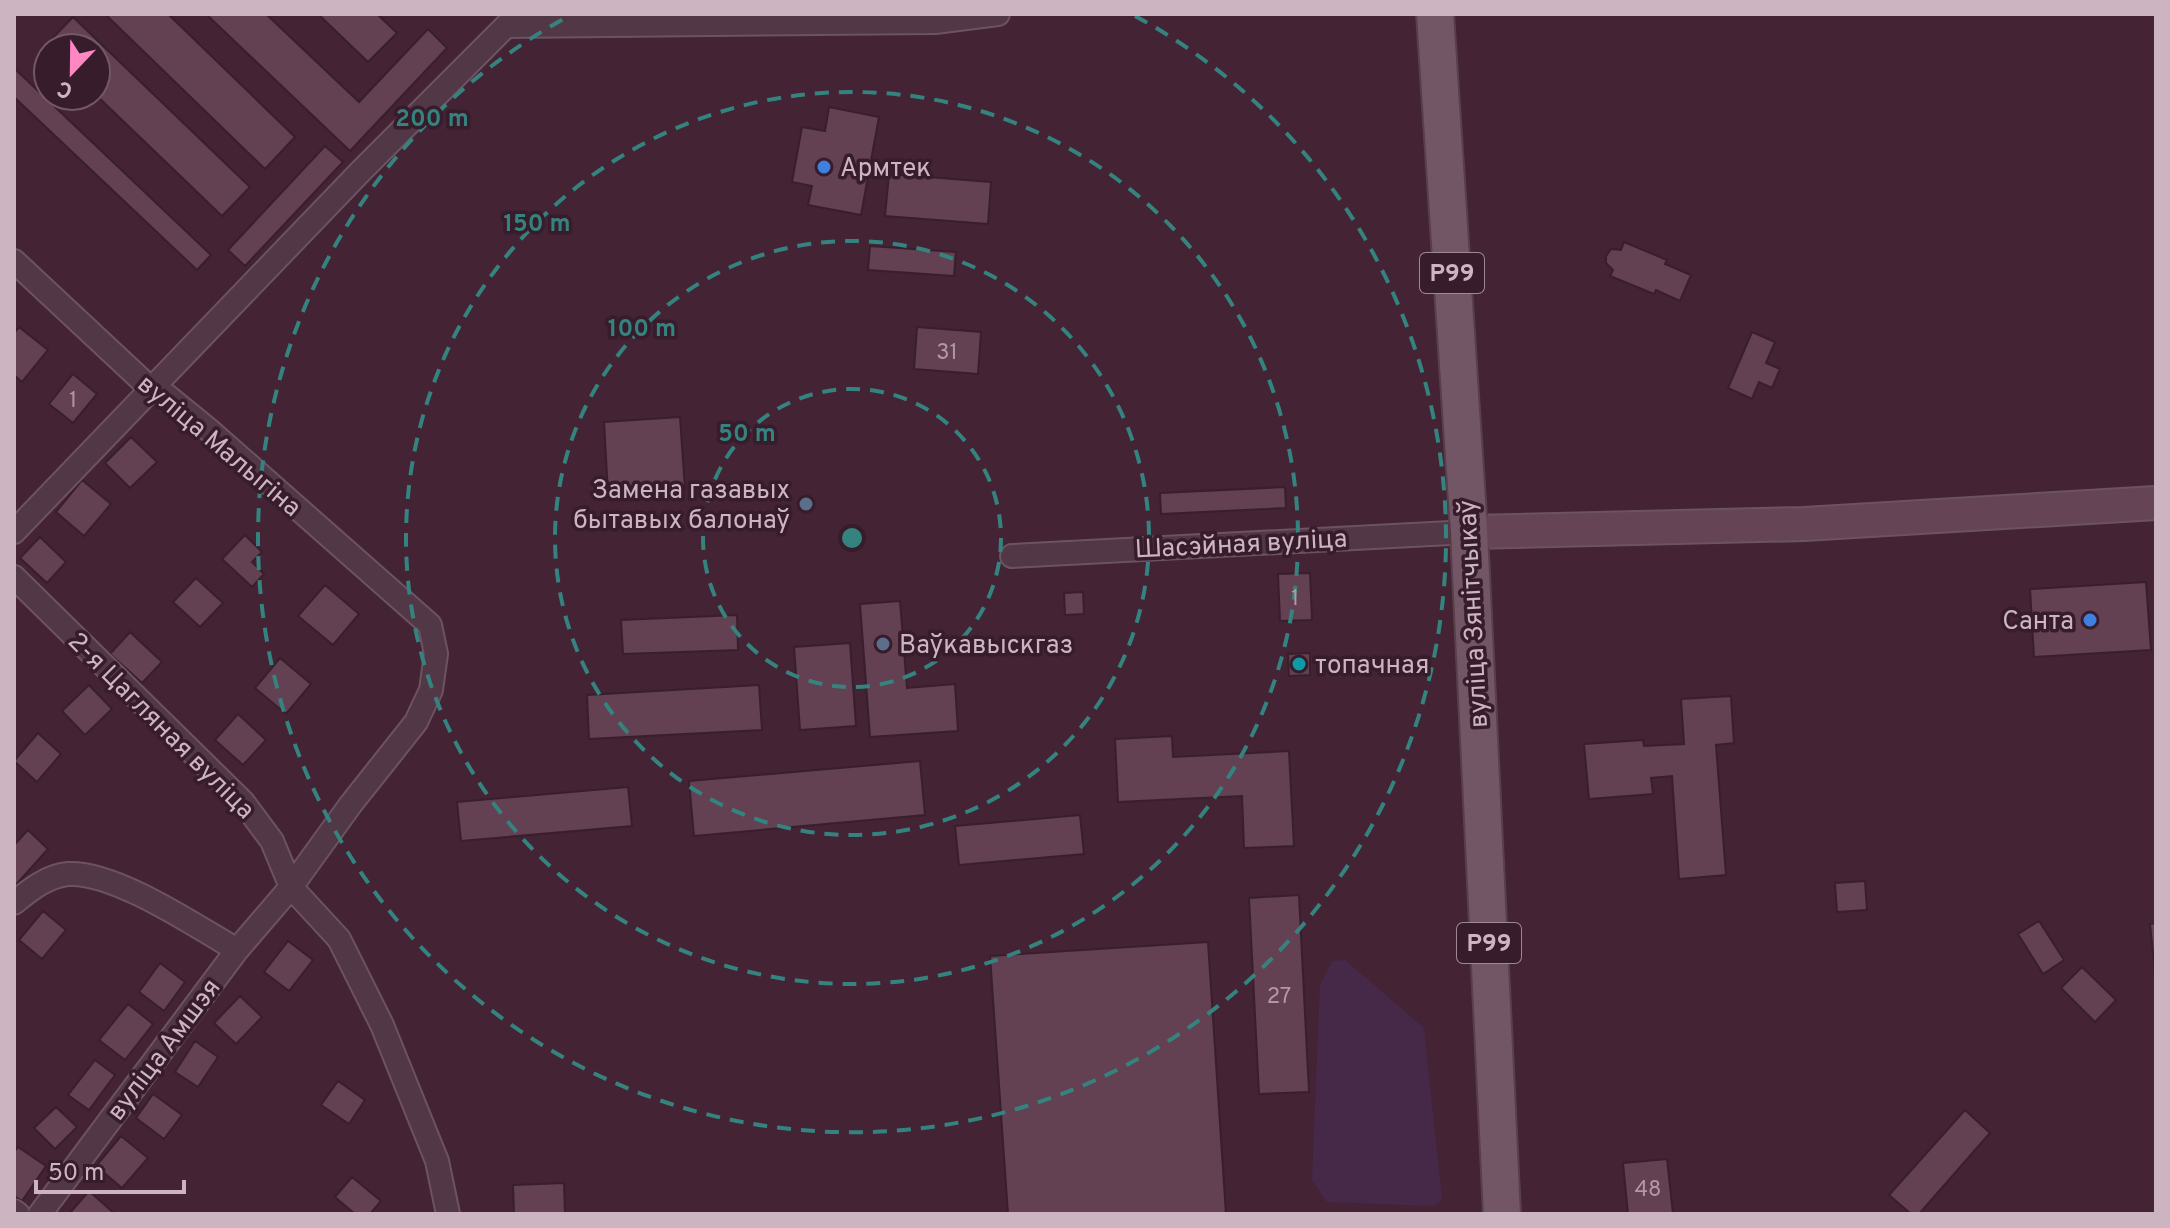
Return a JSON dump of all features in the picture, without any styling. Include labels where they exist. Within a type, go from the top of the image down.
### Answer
[{"type":"main road","name":"вуліца Зянітчыкаў","points":[[1435,14],[1469,532],[1502,1214]]},
{"type":"street","points":[[14,532],[150,388],[506,26],[935,22],[998,14]]},
{"type":"street","name":"вуліца Малыгіна","points":[[14,261],[150,388],[166,395],[209,430],[430,625]]},
{"type":"street","points":[[1469,532],[1804,524],[2156,503]]},
{"type":"street","name":"Шасэйная вуліца","points":[[1012,556],[1469,532]]},
{"type":"street","name":"2-я Цагляная вуліца","points":[[14,577],[243,802],[272,841],[291,887]]},
{"type":"street","name":"вуліца Амшэя","points":[[40,1214],[237,950],[291,887],[416,722],[431,690],[436,654],[430,625]]},
{"type":"street","points":[[14,903],[40,883],[69,874],[103,880],[158,904],[237,950]]},
{"type":"street","points":[[291,887],[339,939],[382,1025],[437,1161],[448,1214]]},
{"type":"shaded area","points":[[1345,960],[1424,1028],[1442,1199],[1434,1206],[1327,1202],[1312,1180],[1320,985],[1332,961]]},
{"type":"building","points":[[105,14],[168,14],[295,137],[265,169]]},
{"type":"building","points":[[206,14],[266,14],[359,102],[428,29],[447,48],[350,151]]},
{"type":"building","points":[[318,14],[377,14],[397,33],[368,62]]},
{"type":"building","points":[[73,17],[89,32],[59,32]]},
{"type":"building","points":[[112,54],[250,187],[222,216],[112,110]]},
{"type":"building","points":[[14,68],[32,85],[32,112],[60,112],[211,255],[197,270],[14,97]]},
{"type":"building","points":[[829,107],[879,117],[861,215],[808,205],[812,186],[792,182],[802,127],[825,131]]},
{"type":"building","points":[[325,146],[343,162],[245,266],[228,250]]},
{"type":"building","points":[[889,174],[991,182],[988,224],[885,216]]},
{"type":"building","points":[[1624,242],[1667,260],[1665,264],[1691,275],[1680,301],[1610,276],[1613,270],[1606,263],[1606,256],[1611,249],[1621,250]]},
{"type":"building","points":[[870,246],[956,252],[954,276],[868,270]]},
{"type":"building","points":[[19,327],[48,350],[22,382],[14,375],[14,333]]},
{"type":"building","points":[[917,327],[981,332],[978,374],[914,369]]},
{"type":"building","points":[[1752,332],[1775,342],[1766,363],[1780,369],[1772,388],[1759,382],[1752,399],[1728,388]]},
{"type":"building","points":[[73,374],[97,394],[73,423],[49,404]]},
{"type":"building","points":[[680,417],[685,489],[608,494],[604,422]]},
{"type":"building","points":[[131,437],[157,462],[130,488],[105,463]]},
{"type":"building","points":[[82,480],[111,504],[84,536],[56,512]]},
{"type":"building","points":[[1285,487],[1286,508],[1161,514],[1160,493]]},
{"type":"building","points":[[245,535],[262,552],[252,562],[264,574],[252,587],[222,559]]},
{"type":"building","points":[[40,537],[66,562],[47,583],[20,558]]},
{"type":"building","points":[[1310,573],[1312,620],[1280,621],[1278,574]]},
{"type":"building","points":[[196,578],[223,603],[200,627],[173,602]]},
{"type":"building","name":"Санта","points":[[2146,582],[2151,650],[2034,657],[2030,589]]},
{"type":"building","points":[[325,585],[359,614],[333,645],[298,616]]},
{"type":"building","points":[[1083,592],[1084,614],[1065,615],[1064,593]]},
{"type":"building","name":"Ваўкавыскгаз","points":[[900,601],[907,688],[955,684],[958,731],[870,737],[860,604]]},
{"type":"building","points":[[737,615],[738,650],[623,654],[621,620]]},
{"type":"building","points":[[130,632],[162,662],[142,683],[110,654]]},
{"type":"building","points":[[850,643],[856,726],[800,730],[794,647]]},
{"type":"building","name":"топачная","points":[[1310,653],[1310,675],[1289,676],[1288,654]]},
{"type":"building","points":[[280,658],[311,684],[286,714],[255,688]]},
{"type":"building","points":[[89,685],[112,709],[85,735],[62,711]]},
{"type":"building","points":[[759,685],[762,730],[589,739],[587,695]]},
{"type":"building","points":[[1731,696],[1734,743],[1716,745],[1726,875],[1679,879],[1672,776],[1651,778],[1653,794],[1589,799],[1584,744],[1643,740],[1644,746],[1684,744],[1681,699]]},
{"type":"building","points":[[238,714],[266,740],[243,765],[215,740]]},
{"type":"building","points":[[38,733],[61,754],[37,782],[14,761]]},
{"type":"building","points":[[1172,736],[1173,757],[1289,751],[1294,846],[1244,848],[1242,796],[1118,802],[1115,739]]},
{"type":"building","points":[[920,761],[925,815],[694,836],[689,781]]},
{"type":"building","points":[[628,787],[632,826],[461,841],[457,802]]},
{"type":"building","points":[[1080,815],[1084,854],[959,865],[955,826]]},
{"type":"building","points":[[28,830],[48,849],[14,887],[14,845]]},
{"type":"building","points":[[1865,881],[1867,910],[1837,912],[1835,883]]},
{"type":"building","points":[[1299,895],[1309,1092],[1259,1094],[1249,898]]},
{"type":"building","points":[[43,911],[66,930],[42,959],[19,940]]},
{"type":"building","points":[[2039,921],[2064,960],[2043,974],[2018,934]]},
{"type":"building","points":[[2156,923],[2156,981],[2150,924]]},
{"type":"building","points":[[288,941],[313,960],[289,991],[264,972]]},
{"type":"building","points":[[1208,942],[1226,1214],[1008,1214],[990,956]]},
{"type":"building","points":[[160,963],[185,982],[164,1011],[139,992]]},
{"type":"building","points":[[2082,967],[2116,1000],[2095,1022],[2061,988]]},
{"type":"building","points":[[240,996],[262,1017],[236,1044],[214,1023]]},
{"type":"building","points":[[128,1004],[153,1024],[125,1060],[99,1040]]},
{"type":"building","points":[[195,1041],[218,1057],[198,1087],[175,1072]]},
{"type":"building","points":[[95,1060],[115,1075],[89,1110],[68,1095]]},
{"type":"building","points":[[338,1081],[365,1100],[349,1124],[321,1105]]},
{"type":"building","points":[[153,1094],[182,1115],[164,1139],[136,1118]]},
{"type":"building","points":[[56,1107],[77,1127],[55,1149],[34,1128]]},
{"type":"building","points":[[1965,1110],[1990,1133],[1919,1214],[1911,1214],[1889,1195]]},
{"type":"building","points":[[121,1136],[148,1158],[122,1188],[96,1166]]},
{"type":"building","points":[[18,1147],[46,1166],[22,1201],[14,1196],[14,1152]]},
{"type":"building","points":[[1667,1159],[1673,1214],[1628,1214],[1623,1163]]},
{"type":"building","points":[[352,1177],[381,1201],[370,1214],[355,1214],[335,1197]]},
{"type":"building","points":[[564,1183],[565,1214],[514,1214],[513,1185]]},
{"type":"building","points":[[89,1191],[115,1214],[69,1214]]},
{"type":"place","name":"Армтек","points":[[824,167]]},
{"type":"place","name":"Замена газавых бытавых балонаў","points":[[806,504]]},
{"type":"place","name":"Санта","points":[[2090,620]]},
{"type":"place","name":"Ваўкавыскгаз","points":[[883,644]]},
{"type":"place","name":"топачная","points":[[1299,664]]}]
